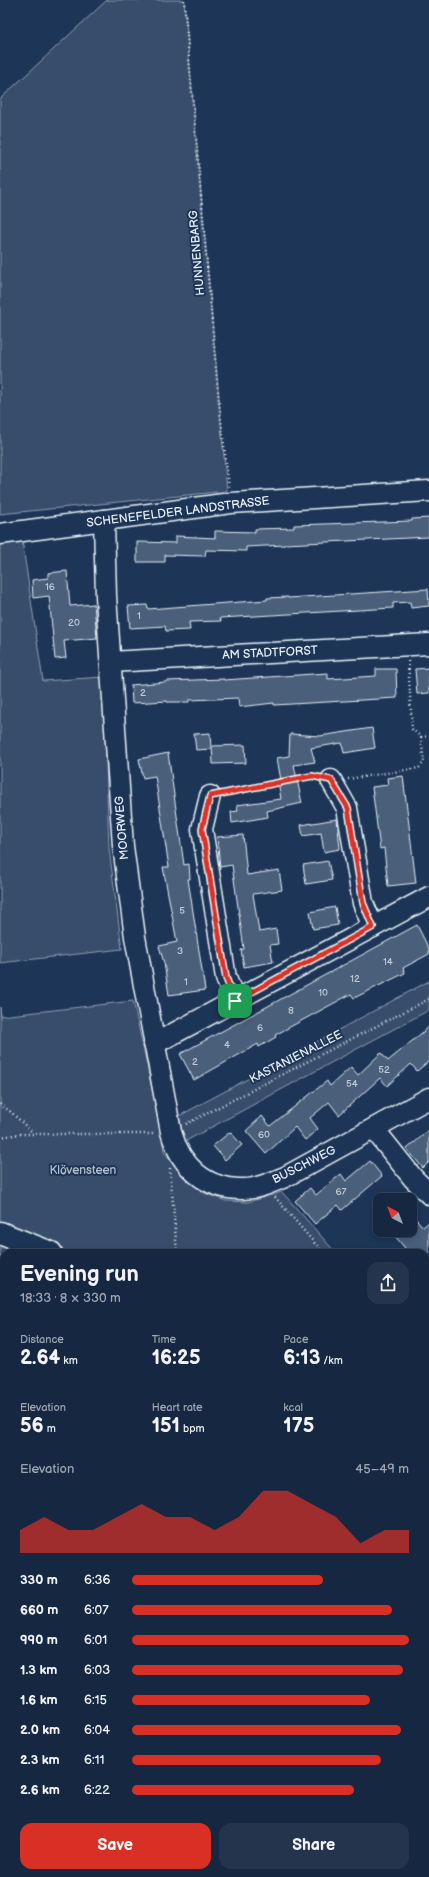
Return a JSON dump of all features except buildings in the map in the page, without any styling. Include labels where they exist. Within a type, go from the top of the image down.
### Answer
[{"type":"main road","points":[[0,1233],[41,1249]]},
{"type":"street","name":"SCHENEFELDER LANDSTRASSE","points":[[0,534],[231,503],[429,491]]},
{"type":"street","name":"MOORWEG","points":[[104,520],[106,596],[123,846],[134,937],[173,1140]]},
{"type":"street","name":"AM STADTFORST","points":[[111,662],[429,644]]},
{"type":"street","points":[[331,780],[348,808],[363,903],[373,927]]},
{"type":"street","points":[[210,796],[202,829],[226,978],[235,1001]]},
{"type":"street","points":[[154,1044],[429,897]]},
{"type":"street","name":"BUSCHWEG","points":[[173,1140],[187,1166],[204,1180],[225,1187],[244,1189],[264,1185],[285,1177],[429,1098]]},
{"type":"street","points":[[374,1128],[413,1178],[429,1194]]},
{"type":"path","name":"HUNNENBARG","points":[[184,0],[219,402],[231,503]]},
{"type":"path","points":[[210,796],[312,776],[331,780],[419,768],[424,762],[421,738],[412,729],[407,646]]},
{"type":"path","points":[[421,738],[429,736]]},
{"type":"path","name":"KASTANIENALLEE","points":[[173,1140],[429,998]]},
{"type":"path","points":[[0,1104],[11,1112],[34,1134]]},
{"type":"path","points":[[0,1137],[34,1134],[162,1134],[173,1140],[169,1163],[177,1249]]},
{"type":"path","points":[[264,1185],[320,1249]]},
{"type":"green space","points":[[107,0],[184,0],[227,491],[0,514],[0,99]]},
{"type":"green space","points":[[22,540],[43,681],[103,677],[109,848],[122,949],[0,963],[0,543]]},
{"type":"green space","points":[[429,981],[429,1010],[184,1142],[179,1116]]},
{"type":"green space","name":"Klövensteen","points":[[133,1001],[162,1134],[164,1152],[184,1177],[204,1193],[226,1201],[248,1202],[282,1192],[332,1249],[0,1249],[0,1007],[1,1016]]},
{"type":"route","points":[[312,776],[331,780],[348,808],[363,903],[373,927],[235,1001],[226,978],[202,829],[210,796],[312,776]]}]
